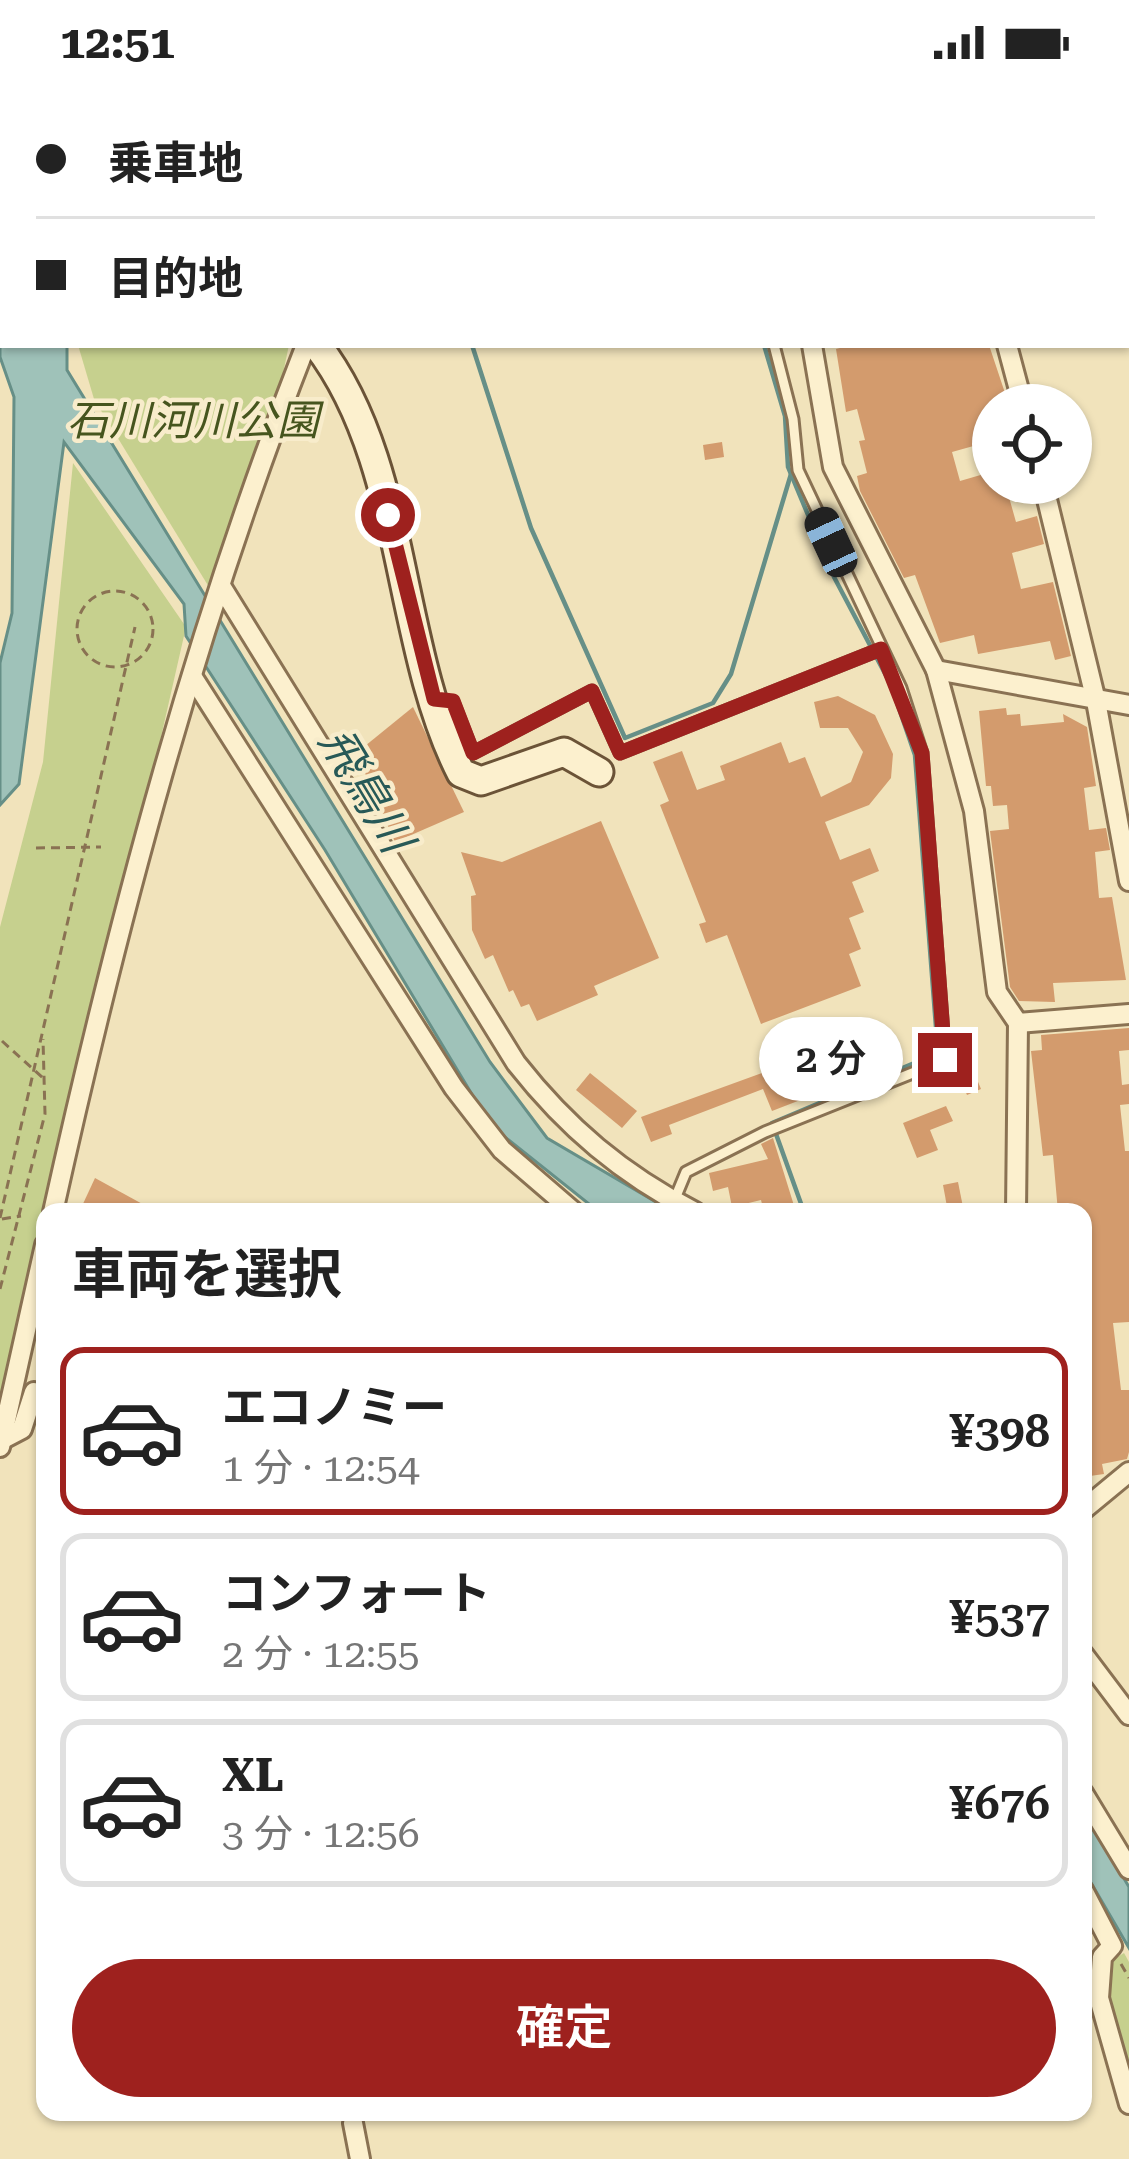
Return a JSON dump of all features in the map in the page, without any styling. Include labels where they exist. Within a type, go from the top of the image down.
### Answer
[{"type":"street","points":[[54,1203],[191,676],[254,477],[305,348]]},
{"type":"street","points":[[318,348],[377,470],[434,699],[454,759],[468,778],[481,781],[564,752],[610,762]]},
{"type":"street","points":[[813,348],[833,467],[936,670],[974,812],[997,992],[1018,1023],[1016,1203]]},
{"type":"street","points":[[1008,348],[1017,384]]},
{"type":"street","points":[[1048,504],[1096,701],[1129,881]]},
{"type":"street","points":[[218,595],[516,1063],[558,1117],[609,1160],[678,1203]]},
{"type":"street","points":[[936,670],[1129,705]]},
{"type":"street","points":[[191,676],[454,1088],[502,1150],[564,1203]]},
{"type":"street","points":[[1018,1023],[1129,1014]]},
{"type":"street","points":[[1,1443],[36,1286]]},
{"type":"street","points":[[1,1443],[22,1429],[36,1392]]},
{"type":"street","points":[[1092,1503],[1129,1472]]},
{"type":"street","points":[[1092,1666],[1129,1715]]},
{"type":"street","points":[[1092,1807],[1129,1868]]},
{"type":"street","points":[[1092,1907],[1112,1946],[1102,1957],[1099,1998],[1129,2104]]},
{"type":"street","points":[[353,2123],[360,2159]]},
{"type":"lane","points":[[674,1201],[686,1172],[765,1132],[945,1060],[922,753],[881,649],[797,470],[794,419],[775,348]]},
{"type":"lane","points":[[434,699],[453,701],[473,753],[592,691],[610,762],[634,748],[881,649]]},
{"type":"path","points":[[111,590],[138,595],[153,624],[148,650],[124,666],[95,664],[77,642],[83,607],[111,590]]},
{"type":"path","points":[[21,1216],[0,1219],[135,627]]},
{"type":"path","points":[[36,848],[100,847]]},
{"type":"path","points":[[0,1289],[45,1114],[43,1029]]},
{"type":"path","points":[[2,1041],[44,1079]]},
{"type":"path","points":[[353,2123],[362,2121]]},
{"type":"green space","name":"石川河川公園","points":[[79,348],[288,348],[279,392],[212,592],[94,399]]},
{"type":"green space","name":"石川河川公園","points":[[73,463],[186,627],[55,1203],[36,1203],[36,1289],[0,1449],[0,927],[43,762]]},
{"type":"green space","points":[[1124,1953],[1129,1962],[1129,2075],[1107,1991],[1106,1964]]},
{"type":"water","points":[[0,348],[67,348],[67,370],[490,1062],[547,1138],[658,1203],[588,1203],[491,1126],[325,850],[186,636],[184,604],[64,442],[19,784],[0,805],[0,663],[12,613],[14,397]]},
{"type":"water","points":[[1092,1824],[1129,1887],[1129,1948],[1092,1884]]},
{"type":"building","points":[[990,348],[1002,384],[972,384],[972,446],[952,452],[960,481],[972,478],[972,504],[1011,504],[1016,522],[1037,516],[1044,544],[1012,553],[1021,589],[1053,582],[1071,656],[1055,660],[1050,641],[978,654],[974,635],[940,643],[915,575],[904,578],[860,491],[857,476],[867,473],[857,409],[846,412],[836,349]]},
{"type":"building","points":[[722,442],[724,457],[705,460],[703,445]]},
{"type":"building","points":[[838,696],[875,715],[893,754],[891,778],[869,805],[825,822],[840,860],[870,848],[879,871],[852,882],[864,912],[849,918],[861,949],[849,954],[861,986],[761,1024],[727,935],[706,943],[699,924],[706,922],[660,805],[669,801],[653,762],[682,751],[697,790],[725,780],[720,766],[781,742],[789,763],[805,757],[821,797],[851,782],[863,752],[848,728],[820,728],[814,702]]},
{"type":"building","points":[[413,707],[464,812],[395,842],[364,771],[365,746]]},
{"type":"building","points":[[1006,708],[1007,715],[1020,714],[1021,726],[1064,722],[1063,714],[1087,727],[1096,786],[1084,788],[1089,830],[1106,828],[1110,850],[1095,852],[1099,898],[1112,897],[1126,980],[1053,983],[1055,1002],[1019,1001],[1010,987],[990,831],[1009,829],[1007,805],[993,806],[991,786],[986,786],[979,711]]},
{"type":"building","points":[[601,821],[659,958],[594,986],[598,995],[537,1021],[529,1004],[521,1007],[513,990],[509,992],[493,955],[485,959],[472,930],[471,896],[476,895],[461,852],[502,862]]},
{"type":"building","points":[[1129,1028],[1129,1050],[1119,1051],[1122,1085],[1129,1084],[1129,1104],[1120,1105],[1125,1151],[1129,1151],[1129,1322],[1113,1323],[1121,1390],[1129,1390],[1129,1452],[1127,1459],[1102,1464],[1104,1474],[1092,1476],[1092,1203],[1057,1203],[1053,1155],[1043,1156],[1031,1051],[1042,1050],[1041,1035]]},
{"type":"building","points":[[875,1032],[888,1066],[772,1111],[763,1089],[669,1125],[672,1134],[651,1142],[641,1117]]},
{"type":"building","points":[[971,1065],[981,1089],[967,1095],[957,1071]]},
{"type":"building","points":[[590,1073],[637,1111],[622,1128],[576,1090]]},
{"type":"building","points":[[946,1106],[953,1121],[930,1130],[938,1150],[917,1158],[903,1123]]},
{"type":"building","points":[[773,1138],[793,1203],[731,1203],[728,1187],[713,1191],[709,1173],[768,1159],[761,1144]]},
{"type":"building","points":[[95,1178],[141,1203],[83,1203]]},
{"type":"building","points":[[958,1182],[962,1203],[946,1203],[943,1185]]},
{"type":"waterway","points":[[473,348],[531,528],[625,738],[713,703],[731,674],[791,474]]},
{"type":"waterway","points":[[765,348],[785,416],[788,467],[834,577],[891,685],[915,755],[938,1053],[772,1123]]},
{"type":"waterway","points":[[776,1134],[801,1203]]},
{"type":"route","points":[[388,515],[426,677],[434,699],[453,701],[473,753],[592,691],[620,753],[881,649],[901,688],[922,753],[945,1060]]},
{"type":"water label","name":"飛鳥川","points":[[366,790]]}]
